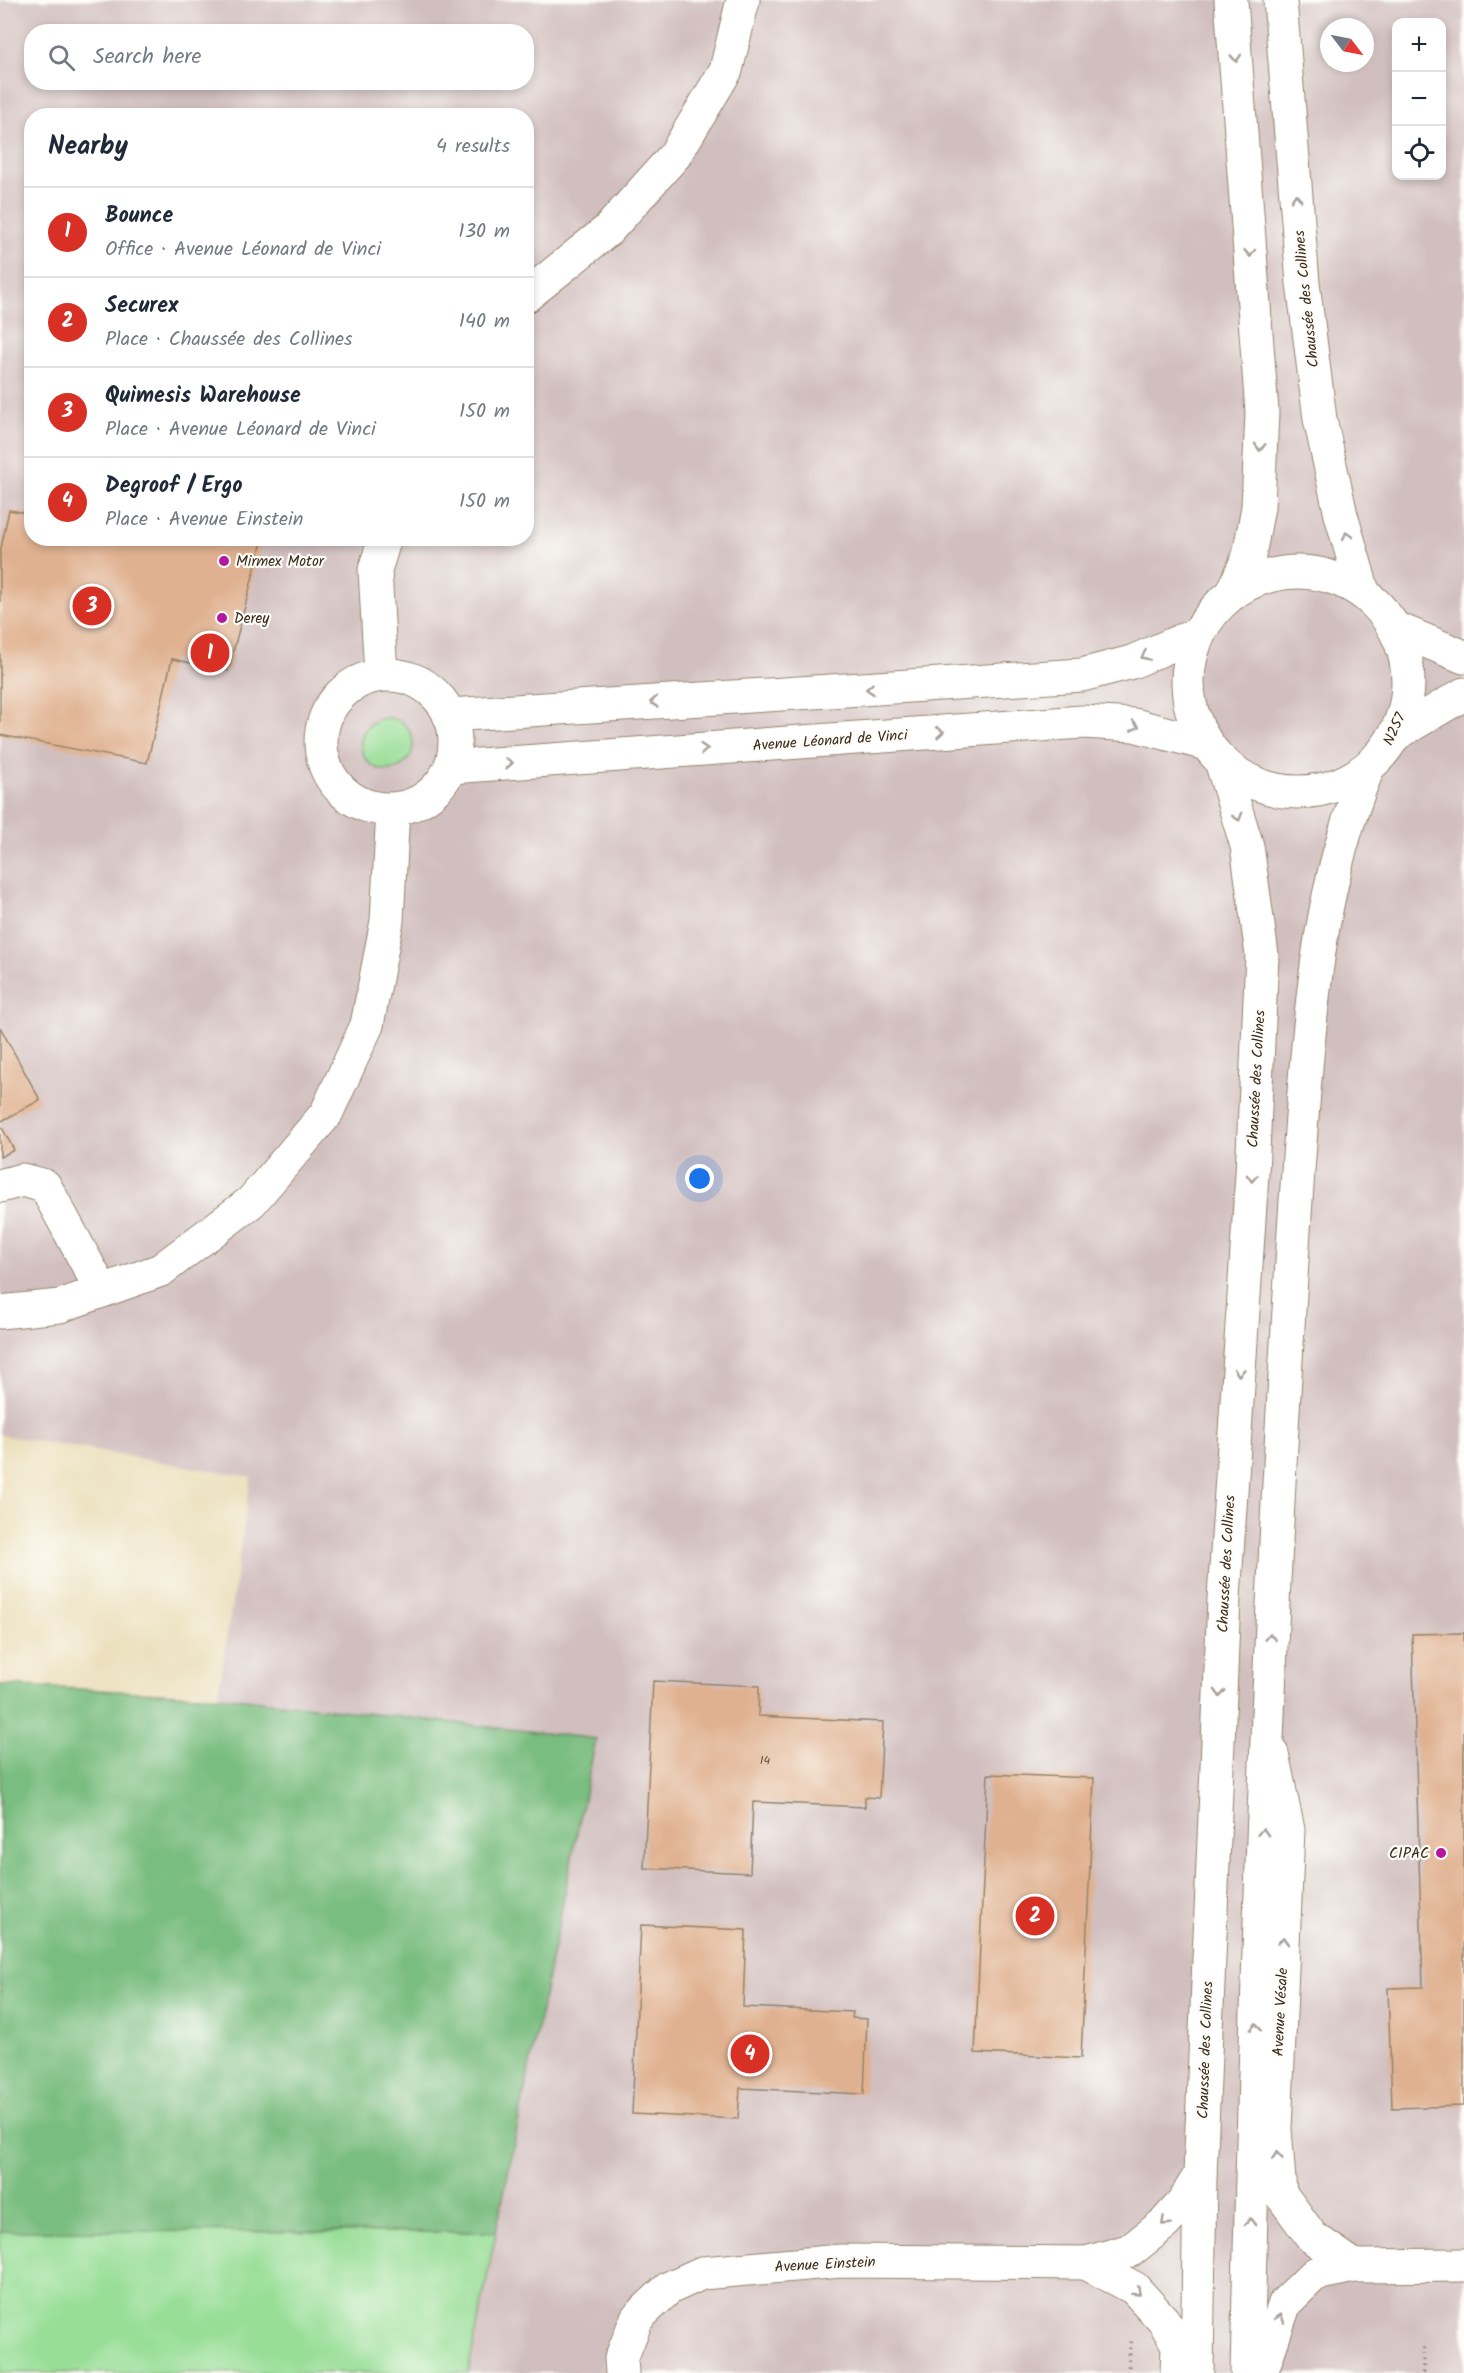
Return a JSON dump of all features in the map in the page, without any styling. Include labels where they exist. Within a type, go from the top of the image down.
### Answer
[{"type":"main road","points":[[534,290],[608,230],[675,155],[726,70],[743,0]]},
{"type":"main road","points":[[1231,0],[1262,412],[1258,507],[1249,556],[1233,592]]},
{"type":"main road","name":"Chaussée des Collines","points":[[1280,0],[1303,283],[1320,419],[1341,514],[1363,592]]},
{"type":"main road","points":[[381,675],[375,570],[382,546]]},
{"type":"main road","name":"N257","points":[[1298,571],[1332,576],[1363,592],[1381,609],[1395,628],[1407,663],[1407,699],[1396,734],[1368,768],[1341,784],[1309,792],[1277,790],[1247,780],[1214,753],[1194,718],[1188,690],[1190,661],[1199,633],[1214,611],[1233,592],[1264,576],[1298,571]]},
{"type":"main road","points":[[1395,628],[1464,657]]},
{"type":"main road","points":[[449,716],[1082,675],[1132,662],[1199,633]]},
{"type":"main road","points":[[381,675],[405,676],[428,687],[445,704],[449,716],[456,733],[455,757],[446,779],[436,791],[416,805],[393,810],[377,810],[366,806],[341,791],[327,772],[321,747],[323,723],[336,699],[354,684],[381,675]]},
{"type":"main road","points":[[1396,734],[1464,694]]},
{"type":"main road","name":"Avenue Léonard de Vinci","points":[[451,767],[1082,722],[1134,724],[1214,753]]},
{"type":"main road","name":"Chaussée des Collines","points":[[1197,2373],[1200,2175],[1224,1598],[1252,1174],[1262,955],[1247,846],[1214,753]]},
{"type":"main road","points":[[1247,2373],[1272,1596],[1295,1209],[1313,986],[1325,906],[1350,810],[1368,768]]},
{"type":"main road","points":[[0,1312],[60,1306],[161,1270],[251,1202],[326,1114],[367,1025],[387,921],[393,810]]},
{"type":"main road","points":[[0,1186],[22,1180],[45,1186],[102,1291]]},
{"type":"main road","name":"Avenue Vésale","points":[[1267,1726],[1288,1830],[1275,2129],[1280,2193],[1312,2237],[1354,2266]]},
{"type":"main road","name":"Avenue Einstein","points":[[622,2373],[621,2359],[637,2318],[669,2288],[702,2273],[841,2261],[1086,2263],[1131,2250],[1157,2230],[1182,2204],[1200,2175]]},
{"type":"main road","name":"Avenue Einstein","points":[[1086,2263],[1134,2288],[1164,2321],[1178,2345],[1177,2373]]},
{"type":"main road","points":[[1261,2373],[1285,2302],[1315,2274],[1354,2266],[1464,2265]]},
{"type":"path","points":[[1423,2373],[1424,2347]]},
{"type":"shaded area","points":[[0,0],[1464,0],[1464,2373],[468,2373],[596,1739],[218,1696],[251,1477],[0,1435]]},
{"type":"green space","points":[[382,718],[392,718],[406,725],[413,744],[406,763],[392,770],[382,770],[372,766],[365,759],[361,749],[361,739],[365,729],[372,722]]},
{"type":"green space","points":[[0,1685],[218,1696],[596,1739],[496,2232],[0,2231]]},
{"type":"green space","points":[[0,2231],[496,2232],[468,2373],[0,2373]]},
{"type":"building","points":[[9,510],[24,513],[24,546],[261,546],[228,671],[172,659],[147,763],[0,735],[0,553]]},
{"type":"building","points":[[0,1027],[40,1100],[0,1122]]},
{"type":"building","points":[[0,1124],[14,1150],[0,1157]]},
{"type":"building","name":"CIPAC","points":[[1464,1633],[1464,2106],[1392,2108],[1388,1988],[1423,1987],[1412,1634]]},
{"type":"building","points":[[653,1681],[759,1686],[758,1716],[883,1722],[879,1798],[865,1797],[865,1807],[753,1802],[750,1873],[644,1868]]},
{"type":"building","points":[[988,1774],[1094,1778],[1081,2058],[975,2053]]},
{"type":"building","points":[[641,1925],[746,1930],[743,2007],[853,2012],[852,2018],[867,2019],[864,2094],[740,2088],[738,2119],[632,2114]]},
{"type":"place","name":"Mirmex Motor","points":[[224,561]]},
{"type":"place","name":"Quimesis Warehouse","points":[[92,606]]},
{"type":"place","name":"Derey","points":[[222,618]]},
{"type":"place","name":"Bounce","points":[[210,653]]},
{"type":"place","name":"CIPAC","points":[[1441,1853]]},
{"type":"place","name":"Securex","points":[[1035,1916]]},
{"type":"place","name":"Degroof / Ergo","points":[[750,2054]]}]
